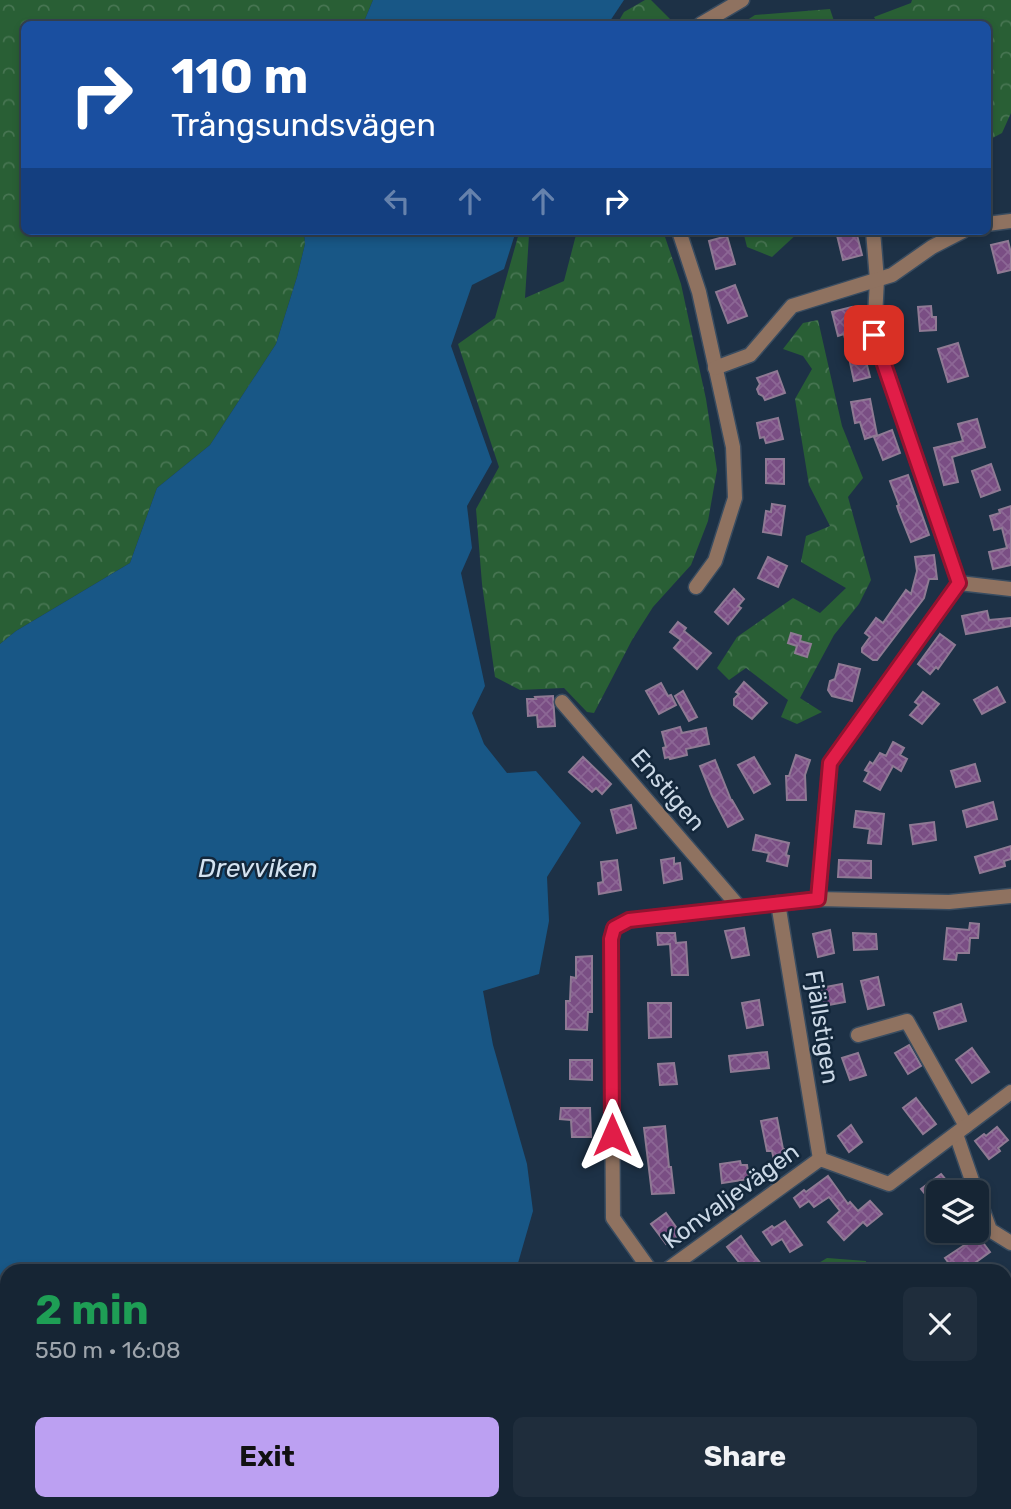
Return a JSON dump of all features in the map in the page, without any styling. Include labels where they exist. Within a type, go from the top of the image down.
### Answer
[{"type":"street","points":[[706,21],[742,0]]},
{"type":"street","points":[[991,224],[1011,221]]},
{"type":"street","points":[[680,235],[699,292],[733,447],[735,498],[715,561],[696,587]]},
{"type":"street","points":[[873,235],[877,279],[874,335],[959,583]]},
{"type":"street","points":[[715,368],[750,355],[792,306],[892,275],[932,247],[955,235]]},
{"type":"street","points":[[959,583],[1011,589]]},
{"type":"street","points":[[818,899],[830,763],[959,583]]},
{"type":"street","name":"Enstigen","points":[[562,702],[740,908]]},
{"type":"street","points":[[646,1264],[613,1218],[611,939],[614,928],[629,920],[818,899],[948,902],[1011,896]]},
{"type":"street","name":"Fjällstigen","points":[[778,903],[820,1158]]},
{"type":"street","points":[[858,1035],[907,1021],[961,1130],[973,1180]]},
{"type":"street","name":"Konvaljevägen","points":[[675,1264],[820,1158],[889,1184],[1011,1093]]},
{"type":"street","points":[[989,1227],[1011,1243]]},
{"type":"green space","points":[[0,0],[373,0],[364,21],[21,21],[21,235],[304,235],[305,244],[276,344],[210,445],[157,488],[130,563],[16,631],[0,644]]},
{"type":"green space","points":[[645,0],[651,0],[672,21],[619,21],[624,12]]},
{"type":"green space","points":[[912,0],[1011,0],[1011,113],[1002,133],[991,139],[991,21],[876,21],[874,17],[911,3]]},
{"type":"green space","points":[[830,9],[834,21],[746,21],[755,15]]},
{"type":"green space","points":[[518,235],[529,235],[525,298],[564,281],[576,235],[664,235],[681,284],[706,399],[717,470],[708,521],[691,565],[653,607],[632,640],[594,713],[587,712],[564,688],[520,690],[495,677],[482,584],[476,509],[499,467],[458,344],[495,318]]},
{"type":"green space","points":[[744,235],[796,235],[772,257],[747,247]]},
{"type":"green space","points":[[818,320],[842,426],[863,478],[848,497],[871,580],[859,604],[834,635],[800,698],[822,712],[797,724],[781,717],[788,700],[746,668],[729,680],[717,668],[737,637],[793,598],[820,613],[846,588],[801,562],[806,536],[830,526],[809,485],[795,399],[812,369],[803,356],[783,349],[803,323]]},
{"type":"green space","points":[[827,1258],[866,1261],[866,1264],[817,1264]]},
{"type":"water","points":[[373,0],[624,0],[610,21],[364,21]]},
{"type":"water","name":"Drevviken","points":[[304,235],[515,235],[504,269],[472,285],[451,346],[492,462],[467,506],[472,548],[461,573],[485,686],[472,713],[484,744],[507,773],[536,771],[581,823],[547,877],[549,921],[539,974],[483,991],[493,1045],[527,1164],[533,1211],[518,1264],[0,1264],[0,644],[16,631],[130,563],[157,488],[210,445],[276,344],[305,244]]},
{"type":"building","points":[[837,235],[857,235],[862,255],[843,260]]},
{"type":"building","points":[[727,236],[735,264],[716,269],[709,241]]},
{"type":"building","points":[[1008,241],[1011,270],[998,273],[991,245]]},
{"type":"building","points":[[735,285],[747,316],[728,323],[716,292]]},
{"type":"building","points":[[931,306],[932,317],[936,317],[936,330],[920,331],[918,307]]},
{"type":"building","points":[[852,307],[870,377],[854,381],[844,334],[838,336],[832,312]]},
{"type":"building","points":[[958,343],[968,376],[948,382],[938,349]]},
{"type":"building","points":[[777,371],[785,393],[765,400],[757,389],[760,384],[757,378]]},
{"type":"building","points":[[870,399],[877,435],[865,439],[860,422],[855,423],[851,402]]},
{"type":"building","points":[[778,418],[783,439],[766,443],[764,437],[760,438],[757,423]]},
{"type":"building","points":[[977,419],[985,447],[952,457],[958,482],[944,485],[934,448],[963,441],[958,424]]},
{"type":"building","points":[[892,430],[900,453],[883,460],[874,437]]},
{"type":"building","points":[[766,459],[784,459],[784,484],[766,483]]},
{"type":"building","points":[[991,464],[1000,490],[981,497],[972,471]]},
{"type":"building","points":[[908,475],[929,535],[911,542],[890,481]]},
{"type":"building","points":[[772,504],[785,506],[781,535],[763,532],[766,511],[771,512]]},
{"type":"building","points":[[1011,506],[1011,565],[993,569],[989,552],[1007,548],[1002,528],[994,530],[990,516]]},
{"type":"building","points":[[934,555],[937,579],[929,579],[924,598],[877,660],[873,660],[862,652],[870,637],[865,633],[876,618],[883,623],[906,590],[911,594],[917,571],[915,557]]},
{"type":"building","points":[[768,557],[787,566],[778,587],[758,578]]},
{"type":"building","points":[[734,589],[744,599],[738,606],[741,608],[728,624],[715,612]]},
{"type":"building","points":[[987,611],[989,620],[1011,618],[1011,626],[966,634],[962,616]]},
{"type":"building","points":[[678,622],[686,628],[684,631],[711,653],[697,669],[674,648],[681,640],[670,632]]},
{"type":"building","points":[[791,633],[801,636],[800,641],[811,644],[807,657],[795,653],[797,646],[788,643]]},
{"type":"building","points":[[940,634],[955,645],[938,669],[936,667],[930,674],[918,664]]},
{"type":"building","points":[[839,664],[860,669],[852,701],[832,696],[828,690],[830,681],[835,679]]},
{"type":"building","points":[[744,682],[767,703],[752,719],[734,705],[734,699],[739,694],[736,692]]},
{"type":"building","points":[[661,683],[676,705],[659,714],[646,691]]},
{"type":"building","points":[[997,687],[1005,702],[982,714],[974,700]]},
{"type":"building","points":[[683,691],[697,717],[689,721],[675,696]]},
{"type":"building","points":[[923,692],[939,704],[922,724],[910,715],[919,705],[915,702]]},
{"type":"building","points":[[553,696],[555,726],[538,727],[537,715],[528,716],[527,699]]},
{"type":"building","points":[[680,727],[682,733],[706,728],[709,744],[686,749],[687,755],[665,758],[663,748],[666,747],[662,732]]},
{"type":"building","points":[[893,742],[904,748],[900,755],[907,759],[901,771],[893,766],[880,790],[864,781],[869,772],[865,770],[880,753],[886,756]]},
{"type":"building","points":[[796,755],[810,760],[805,775],[806,800],[787,800],[786,776],[789,776]]},
{"type":"building","points":[[583,757],[611,784],[602,794],[596,788],[592,792],[569,772]]},
{"type":"building","points":[[754,757],[770,784],[754,793],[738,765]]},
{"type":"building","points":[[715,760],[731,800],[743,819],[728,827],[700,766]]},
{"type":"building","points":[[975,764],[980,781],[956,787],[951,771]]},
{"type":"building","points":[[993,802],[997,819],[967,827],[963,811]]},
{"type":"building","points":[[631,805],[636,828],[617,833],[611,810]]},
{"type":"building","points":[[856,811],[884,814],[881,844],[868,843],[870,829],[854,827]]},
{"type":"building","points":[[934,822],[936,840],[913,844],[910,825]]},
{"type":"building","points":[[756,835],[789,843],[787,866],[767,861],[769,853],[753,850]]},
{"type":"building","points":[[1011,846],[1011,859],[1004,861],[1005,866],[980,873],[975,857]]},
{"type":"building","points":[[674,858],[674,864],[680,863],[682,879],[664,883],[661,860]]},
{"type":"building","points":[[617,860],[621,890],[599,894],[598,883],[603,882],[601,862]]},
{"type":"building","points":[[839,860],[871,861],[871,878],[838,877]]},
{"type":"building","points":[[970,923],[979,924],[978,938],[970,938],[969,953],[957,953],[956,960],[944,959],[947,928],[969,930]]},
{"type":"building","points":[[744,928],[749,955],[732,958],[725,931]]},
{"type":"building","points":[[830,930],[834,953],[818,957],[813,934]]},
{"type":"building","points":[[657,933],[675,933],[676,943],[686,942],[688,975],[672,975],[670,944],[658,945]]},
{"type":"building","points":[[853,933],[876,934],[877,949],[854,950]]},
{"type":"building","points":[[592,956],[592,1012],[588,1012],[587,1030],[566,1029],[566,1001],[570,1001],[571,977],[576,978],[576,957]]},
{"type":"building","points":[[878,977],[884,1005],[868,1009],[861,981]]},
{"type":"building","points":[[842,984],[845,1002],[818,1007],[815,989]]},
{"type":"building","points":[[759,1000],[763,1025],[747,1028],[742,1003]]},
{"type":"building","points":[[648,1003],[671,1003],[671,1037],[649,1038]]},
{"type":"building","points":[[961,1004],[966,1021],[939,1029],[934,1013]]},
{"type":"building","points":[[909,1045],[921,1066],[908,1074],[895,1053]]},
{"type":"building","points":[[972,1048],[989,1072],[972,1083],[956,1060]]},
{"type":"building","points":[[767,1052],[769,1068],[731,1072],[729,1056]]},
{"type":"building","points":[[858,1053],[866,1075],[850,1080],[842,1058]]},
{"type":"building","points":[[570,1060],[592,1060],[592,1080],[570,1079]]},
{"type":"building","points":[[674,1063],[677,1084],[660,1085],[658,1064]]},
{"type":"building","points":[[916,1098],[936,1124],[923,1134],[903,1108]]},
{"type":"building","points":[[561,1108],[590,1108],[591,1137],[572,1137],[571,1120],[560,1119]]},
{"type":"building","points":[[777,1118],[787,1158],[774,1160],[772,1151],[767,1151],[761,1121]]},
{"type":"building","points":[[851,1125],[862,1142],[849,1152],[838,1136]]},
{"type":"building","points":[[665,1126],[674,1193],[652,1194],[644,1128]]},
{"type":"building","points":[[997,1127],[1008,1140],[998,1148],[1000,1151],[989,1159],[975,1141]]},
{"type":"building","points":[[740,1161],[741,1165],[747,1165],[749,1179],[722,1183],[720,1164]]},
{"type":"building","points":[[941,1174],[946,1180],[933,1180]]},
{"type":"building","points":[[828,1176],[848,1204],[850,1202],[858,1211],[870,1201],[882,1214],[867,1226],[863,1222],[844,1240],[828,1222],[840,1211],[829,1197],[814,1207],[809,1201],[800,1207],[794,1198]]},
{"type":"building","points":[[666,1213],[681,1234],[666,1244],[651,1224]]},
{"type":"building","points":[[785,1221],[802,1245],[790,1252],[782,1239],[772,1245],[763,1232]]},
{"type":"building","points":[[741,1236],[761,1264],[740,1264],[727,1247]]},
{"type":"building","points":[[968,1243],[983,1243],[990,1252],[973,1264],[950,1264],[945,1258]]},
{"type":"route","points":[[612,1135],[611,939],[614,928],[629,920],[818,899],[830,763],[959,583],[874,335]]}]
